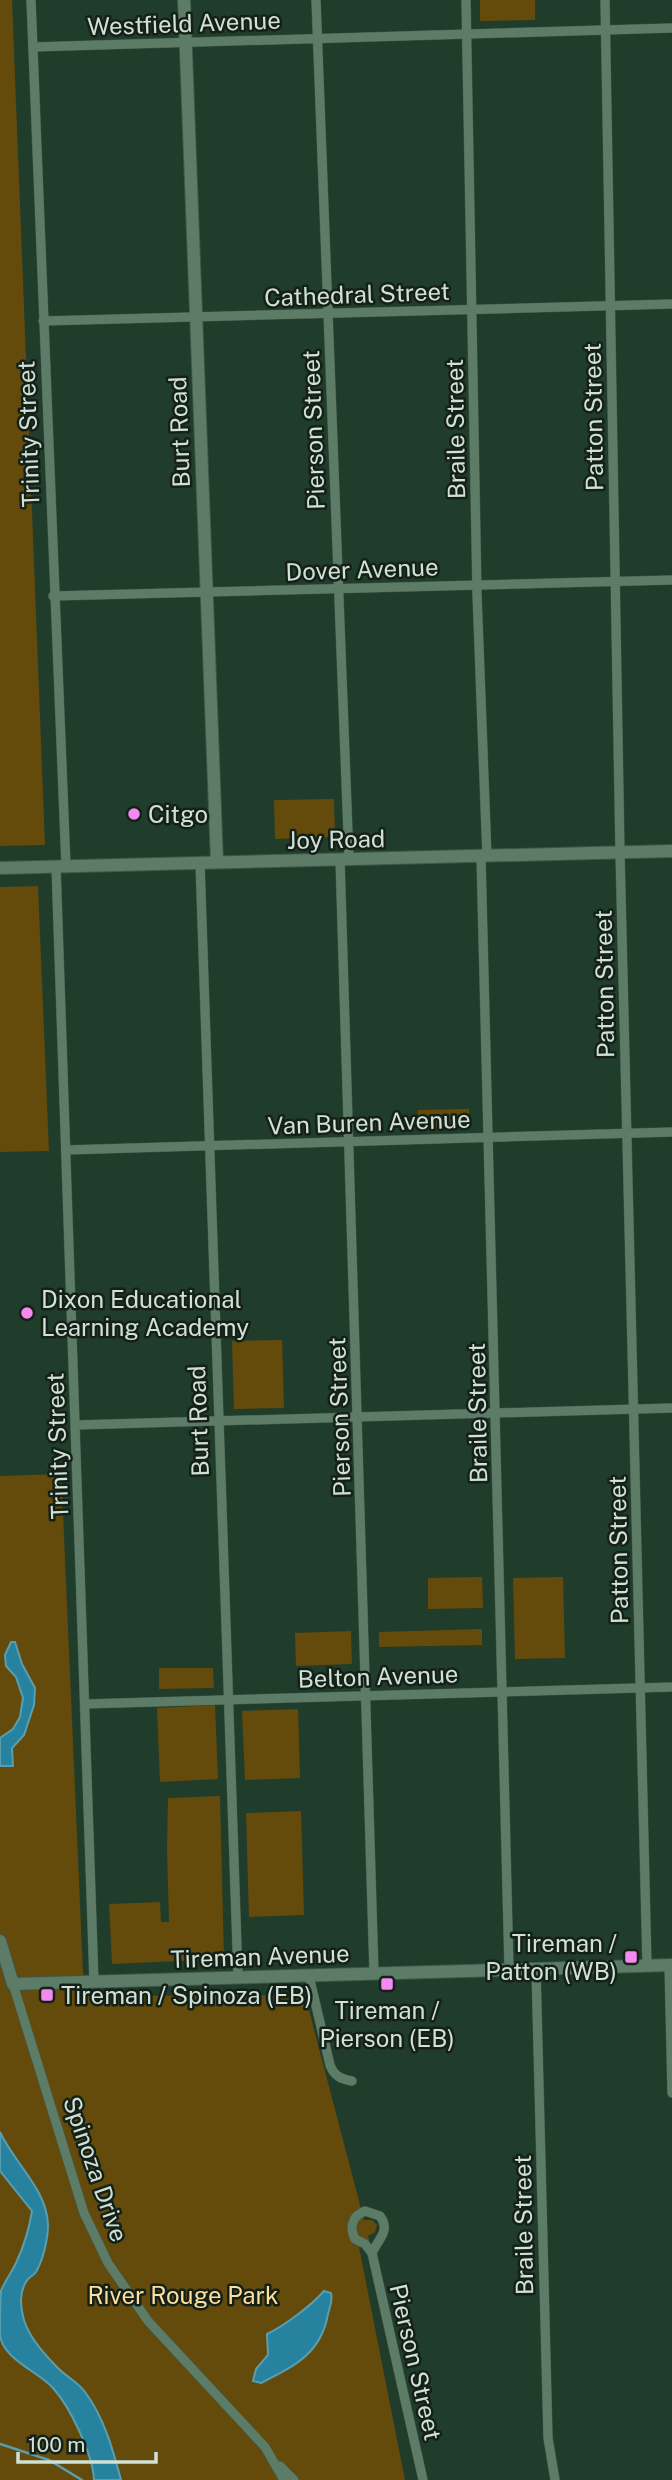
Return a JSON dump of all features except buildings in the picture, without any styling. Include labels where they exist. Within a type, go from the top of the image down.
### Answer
[{"type":"street","name":"Trinity Street","points":[[31,0],[53,596],[66,1150],[94,1982]]},
{"type":"street","name":"Burt Road","points":[[184,0],[217,862]]},
{"type":"street","name":"Pierson Street","points":[[316,0],[338,588],[349,1142],[374,1973]]},
{"type":"street","name":"Braile Street","points":[[466,0],[488,1137],[509,1969]]},
{"type":"street","name":"Patton Street","points":[[605,0],[620,853],[647,1966]]},
{"type":"street","name":"Westfield Avenue","points":[[33,47],[672,29]]},
{"type":"street","name":"Cathedral Street","points":[[43,321],[672,304]]},
{"type":"street","name":"Dover Avenue","points":[[53,596],[672,580]]},
{"type":"street","name":"Joy Road","points":[[0,868],[672,851]]},
{"type":"street","name":"Burt Road","points":[[200,863],[238,1977]]},
{"type":"street","name":"Van Buren Avenue","points":[[66,1150],[672,1132]]},
{"type":"street","points":[[76,1425],[672,1408]]},
{"type":"street","name":"Belton Avenue","points":[[85,1704],[672,1687]]},
{"type":"street","name":"Spinoza Drive","points":[[0,1941],[84,2213],[108,2263],[148,2321],[268,2451],[284,2480]]},
{"type":"street","points":[[536,1969],[670,1965],[672,2093]]},
{"type":"street","name":"Braile Street","points":[[536,1969],[548,2438],[555,2480]]},
{"type":"street","name":"Tireman Avenue","points":[[13,1984],[536,1969]]},
{"type":"street","points":[[309,1976],[333,2073],[352,2081]]},
{"type":"street","name":"Pierson Street","points":[[372,2253],[376,2243],[384,2235],[385,2225],[376,2213],[365,2211],[355,2217],[351,2228],[355,2239],[365,2244],[372,2253],[423,2480]]},
{"type":"street","points":[[268,2451],[294,2480]]},
{"type":"green space","points":[[0,0],[12,0],[45,845],[0,846]]},
{"type":"green space","points":[[480,0],[535,0],[535,20],[480,21]]},
{"type":"green space","points":[[334,799],[335,837],[275,839],[274,800]]},
{"type":"green space","points":[[38,886],[49,1151],[0,1152],[0,887]]},
{"type":"green space","points":[[469,1109],[469,1127],[418,1128],[418,1110]]},
{"type":"green space","points":[[282,1340],[284,1408],[234,1409],[232,1341]]},
{"type":"green space","name":"River Rouge Park","points":[[61,1467],[84,1996],[305,1995],[364,2220],[372,2220],[377,2225],[375,2232],[368,2236],[371,2246],[359,2247],[405,2480],[0,2480],[0,1476],[60,1474]]},
{"type":"green space","points":[[482,1577],[483,1608],[428,1609],[428,1578]]},
{"type":"green space","points":[[563,1577],[565,1658],[515,1659],[513,1578]]},
{"type":"green space","points":[[482,1629],[482,1645],[379,1647],[379,1632]]},
{"type":"green space","points":[[351,1631],[352,1664],[296,1666],[295,1633]]},
{"type":"green space","points":[[159,1668],[213,1668],[214,1688],[159,1689]]},
{"type":"green space","points":[[215,1705],[218,1779],[160,1782],[157,1708]]},
{"type":"green space","points":[[298,1709],[300,1778],[245,1780],[242,1711]]},
{"type":"green space","points":[[220,1796],[224,1959],[112,1964],[109,1904],[160,1902],[161,1922],[169,1922],[168,1798]]},
{"type":"green space","points":[[301,1811],[304,1915],[249,1917],[246,1813]]},
{"type":"water","points":[[11,1642],[15,1642],[22,1664],[35,1688],[34,1705],[24,1735],[12,1748],[13,1766],[0,1766],[0,1738],[13,1729],[20,1717],[23,1698],[16,1677],[6,1666],[5,1655]]},
{"type":"water","points":[[0,2132],[36,2188],[46,2212],[48,2225],[41,2262],[23,2288],[21,2304],[24,2320],[29,2333],[42,2351],[82,2388],[92,2402],[107,2434],[121,2480],[94,2480],[85,2445],[59,2395],[46,2381],[14,2358],[2,2343],[1,2291],[21,2250],[32,2211],[0,2171]]},
{"type":"water","points":[[324,2291],[331,2293],[331,2304],[324,2328],[312,2349],[295,2364],[273,2377],[261,2383],[253,2381],[256,2369],[268,2355],[267,2334],[297,2315]]},
{"type":"waterway","points":[[0,2444],[49,2460],[82,2480]]},
{"type":"place","name":"Citgo","points":[[134,814]]},
{"type":"place","name":"Dixon Educational Learning Academy","points":[[27,1313]]},
{"type":"place","name":"Tireman / Patton (WB)","points":[[631,1957]]},
{"type":"place","name":"Tireman / Pierson (EB)","points":[[387,1984]]},
{"type":"place","name":"Tireman / Spinoza (EB)","points":[[47,1995]]}]
